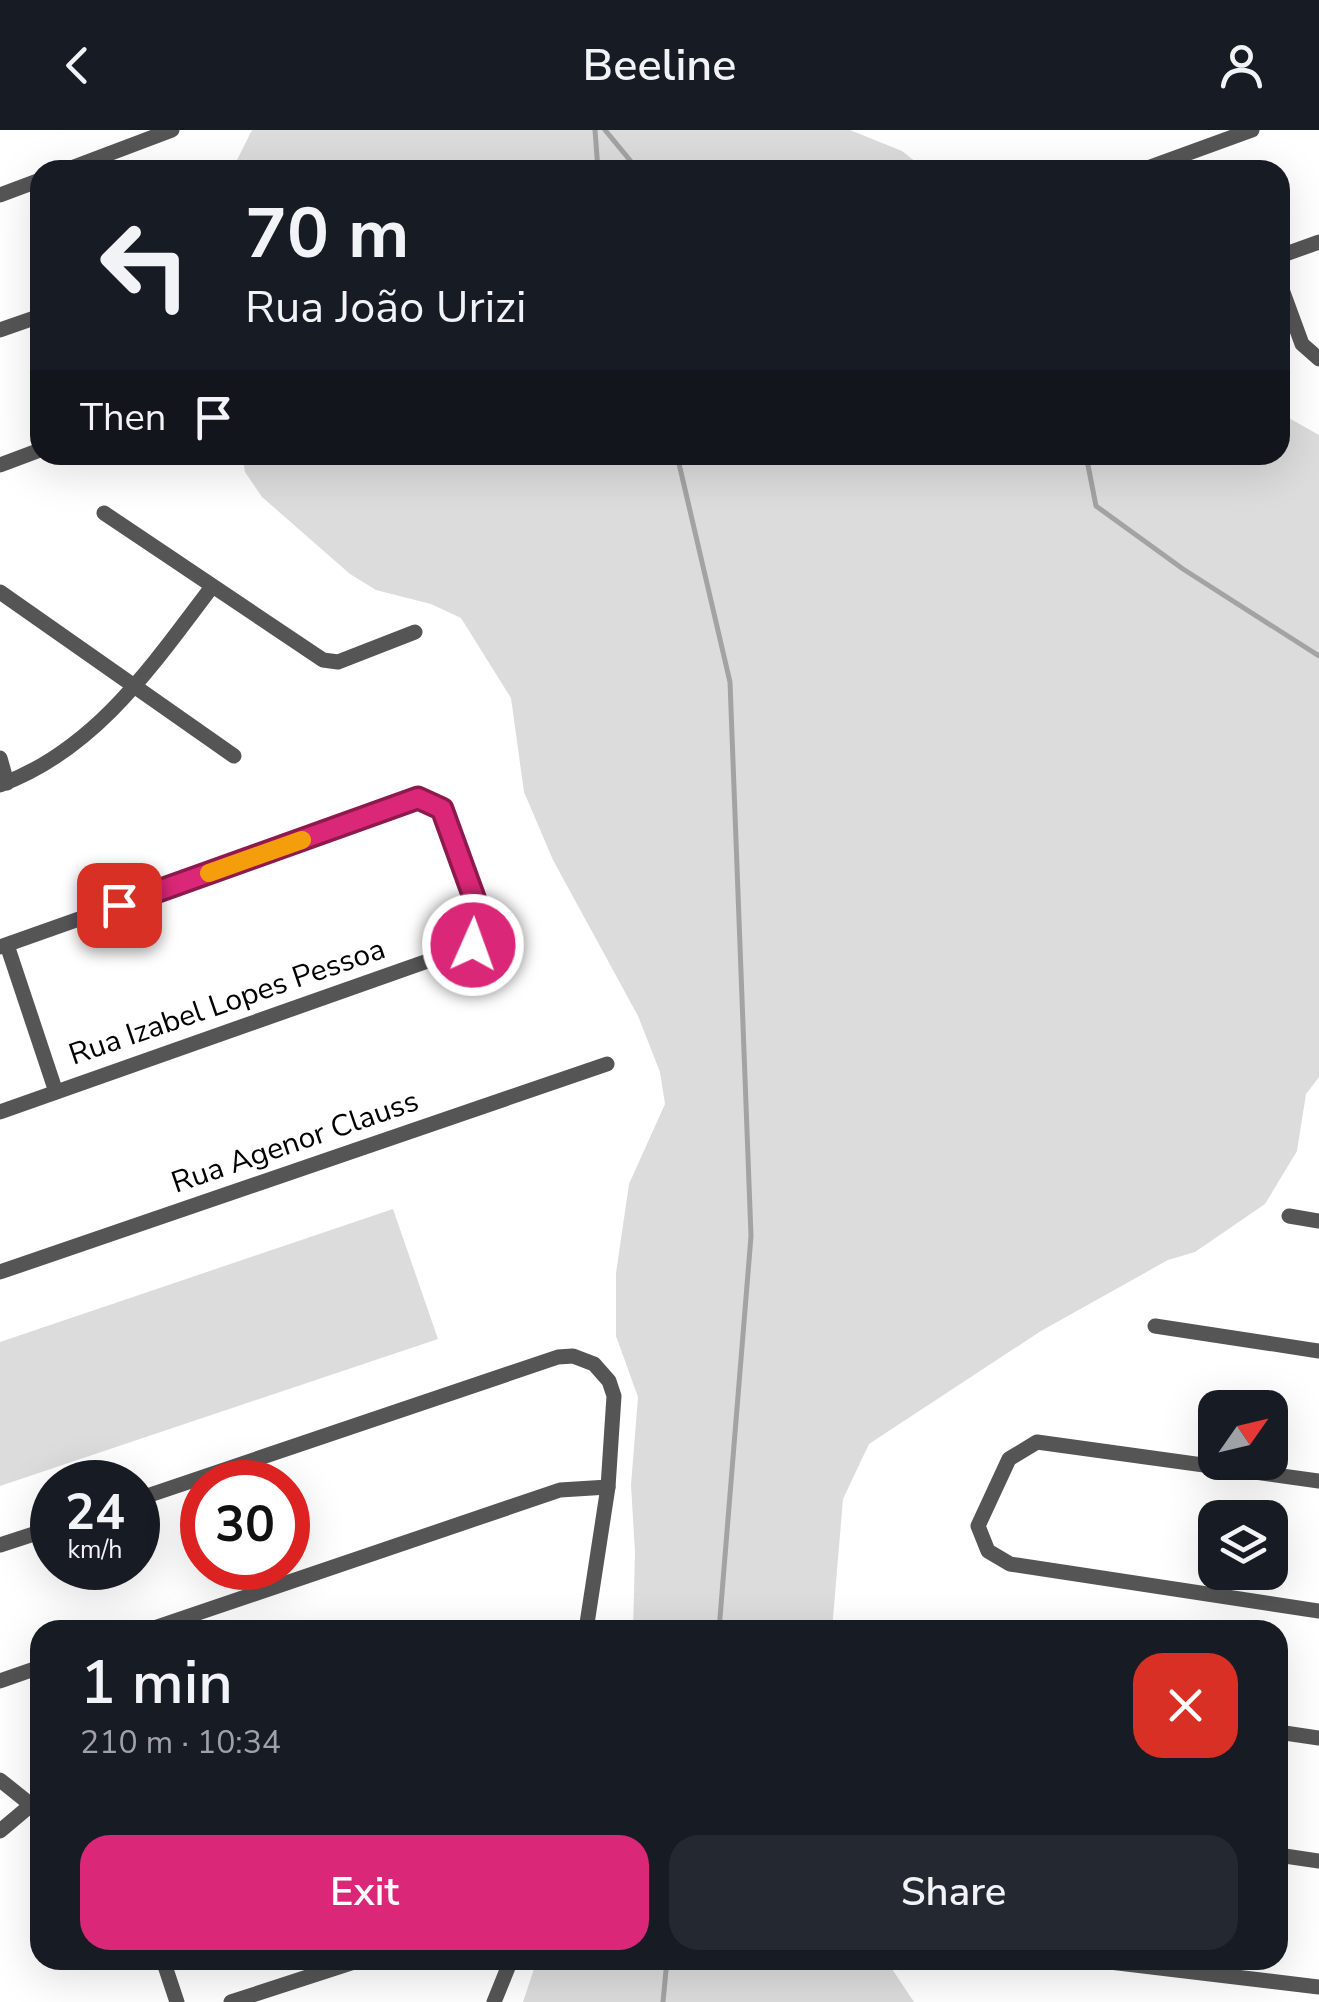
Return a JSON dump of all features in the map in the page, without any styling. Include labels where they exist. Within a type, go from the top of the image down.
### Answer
[{"type":"street","points":[[92,160],[172,130]]},
{"type":"street","points":[[1170,160],[1252,130]]},
{"type":"street","points":[[0,195],[30,184]]},
{"type":"street","points":[[1290,252],[1319,242]]},
{"type":"street","points":[[1290,311],[1302,344],[1319,360]]},
{"type":"street","points":[[0,330],[30,320]]},
{"type":"street","points":[[0,465],[30,454]]},
{"type":"street","points":[[104,513],[322,660],[338,662],[415,632]]},
{"type":"street","points":[[0,758],[3,784],[73,746],[134,690],[211,588]]},
{"type":"street","points":[[0,592],[134,690],[234,756]]},
{"type":"street","name":"Rua Izabel Lopes Pessoa","points":[[0,1112],[473,945],[484,925],[442,809],[418,798],[3,946]]},
{"type":"street","points":[[3,946],[56,1092]]},
{"type":"street","name":"Rua Agenor Clauss","points":[[0,1272],[607,1064]]},
{"type":"street","points":[[1290,1216],[1319,1221]]},
{"type":"street","points":[[1155,1326],[1319,1351]]},
{"type":"street","points":[[160,1492],[558,1357],[573,1356],[594,1364],[609,1381],[614,1396],[608,1487],[588,1620]]},
{"type":"street","points":[[1319,1481],[1054,1443],[1029,1444],[1009,1460],[978,1526],[988,1550],[1010,1564],[1319,1611]]},
{"type":"street","points":[[177,1620],[560,1490],[608,1487]]},
{"type":"street","points":[[0,1545],[30,1535]]},
{"type":"street","points":[[0,1681],[30,1670]]},
{"type":"street","points":[[1288,1733],[1319,1738]]},
{"type":"street","points":[[0,1780],[30,1805]]},
{"type":"street","points":[[0,1831],[30,1812]]},
{"type":"street","points":[[1288,1857],[1319,1861]]},
{"type":"street","points":[[166,1970],[177,2002]]},
{"type":"street","points":[[230,2002],[329,1970]]},
{"type":"street","points":[[494,2002],[506,1970]]},
{"type":"street","points":[[1176,1970],[1319,1987]]},
{"type":"shaded area","points":[[252,130],[850,130],[902,151],[913,160],[237,160]]},
{"type":"shaded area","points":[[1290,419],[1319,435],[1319,1077],[1306,1094],[1297,1151],[1265,1204],[1195,1252],[1168,1260],[1041,1331],[869,1444],[843,1499],[833,1620],[633,1620],[631,1485],[638,1397],[616,1336],[616,1273],[629,1184],[665,1104],[660,1072],[638,1016],[553,860],[524,792],[511,698],[461,618],[431,604],[376,590],[350,574],[262,497],[244,465],[1290,465]]},
{"type":"shaded area","points":[[393,1209],[438,1339],[77,1460],[30,1460],[30,1476],[0,1486],[0,1342]]},
{"type":"shaded area","points":[[534,1970],[893,1970],[914,2002],[523,2002]]},
{"type":"waterway","points":[[595,130],[597,160]]},
{"type":"waterway","points":[[605,130],[630,160]]},
{"type":"waterway","points":[[679,465],[730,682],[751,1236],[720,1620]]},
{"type":"waterway","points":[[1088,465],[1096,506],[1183,569],[1319,656]]},
{"type":"waterway","points":[[663,2002],[666,1970]]},
{"type":"slow traffic","points":[[209,873],[302,840]]},
{"type":"route","points":[[119,905],[418,798],[430,800],[442,809],[484,925],[473,945]]}]
